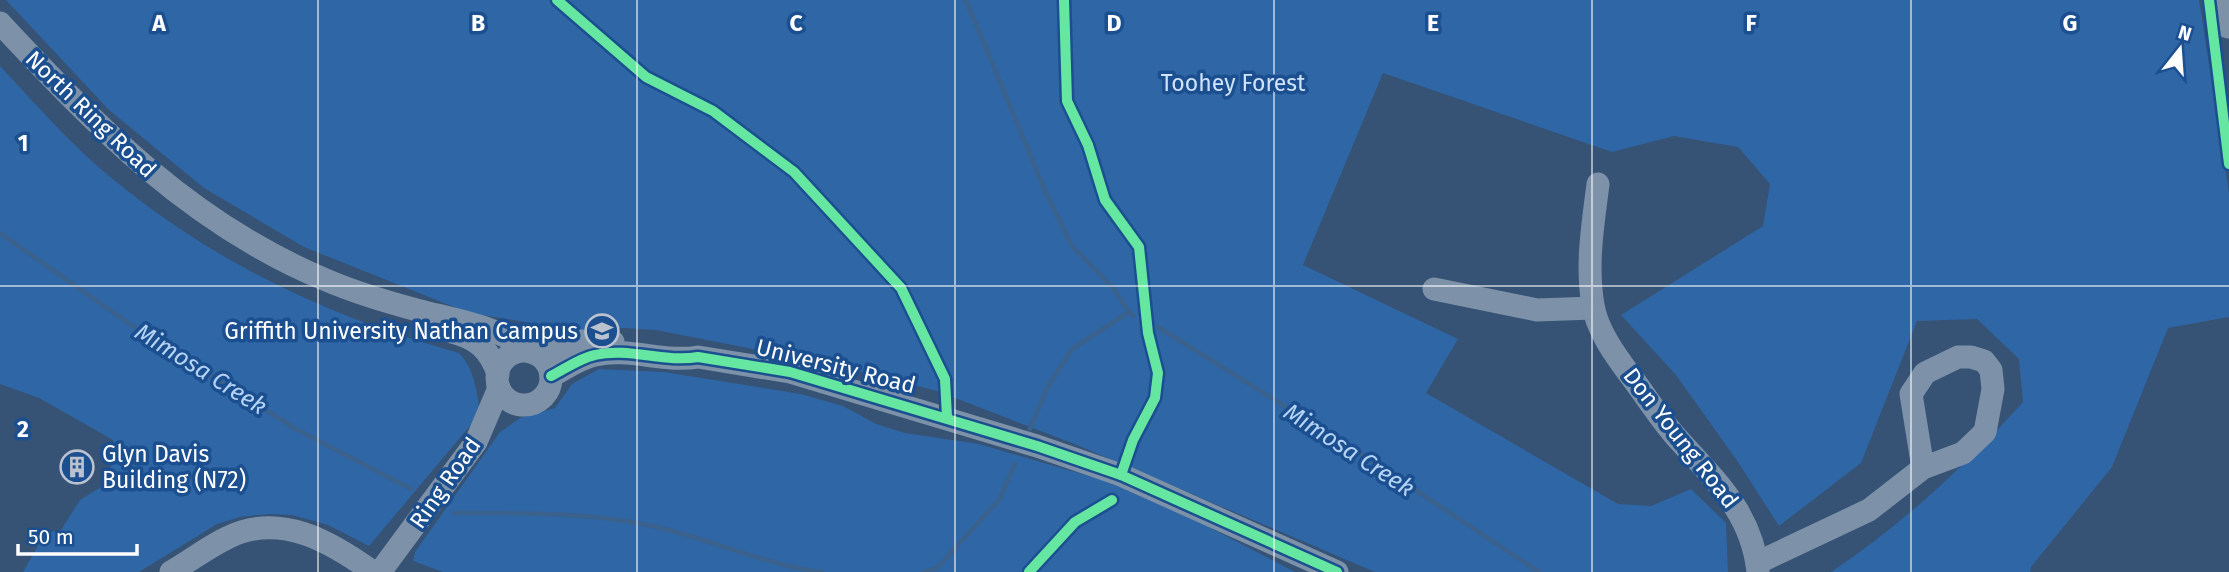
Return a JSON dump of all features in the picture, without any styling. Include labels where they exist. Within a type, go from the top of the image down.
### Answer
[{"type":"highway","points":[[2224,0],[2229,22]]},
{"type":"street","name":"North Ring Road","points":[[0,23],[107,135],[165,186],[224,226],[326,281],[496,332],[534,354]]},
{"type":"street","name":"North Ring Road","points":[[0,40],[102,145],[156,190],[219,234],[295,277],[365,307],[476,341],[488,351],[499,381]]},
{"type":"street","name":"Don Young Road","points":[[1598,184],[1588,261],[1593,308],[1606,340],[1676,437],[1725,488],[1746,522],[1758,567]]},
{"type":"street","points":[[1434,289],[1537,310],[1593,308]]},
{"type":"street","points":[[523,405],[509,400],[499,381],[512,354],[534,354],[590,341],[685,350],[698,357]]},
{"type":"street","points":[[476,442],[523,405],[540,400],[550,385],[549,368],[534,354]]},
{"type":"street","name":"University Road","points":[[551,376],[597,354],[698,357],[790,372],[1049,450],[1132,480],[1337,572]]},
{"type":"street","points":[[1758,567],[1870,510],[1923,468],[1963,453],[1985,432],[1993,389],[1991,370],[1984,361],[1971,356],[1944,361],[1925,373],[1911,394],[1923,468]]},
{"type":"street","name":"Ring Road","points":[[380,572],[476,442],[499,381]]},
{"type":"street","points":[[172,572],[229,537],[252,530],[277,529],[298,530],[323,539],[373,572]]},
{"type":"green space","name":"Toohey Forest","points":[[6,0],[2199,0],[2229,193],[2229,317],[2168,328],[2112,467],[2031,567],[2030,572],[1831,572],[1858,554],[1932,493],[1979,449],[2023,402],[2019,359],[1977,319],[1917,321],[1861,463],[1779,526],[1738,462],[1676,375],[1621,315],[1763,226],[1770,184],[1738,147],[1674,136],[1612,152],[1383,73],[1303,265],[1458,339],[1426,393],[1618,504],[1651,506],[1691,489],[1726,523],[1728,572],[1375,572],[1077,445],[937,391],[834,365],[656,330],[623,328],[587,332],[469,313],[304,247],[204,188],[109,110]]},
{"type":"green space","points":[[0,66],[94,163],[190,236],[275,284],[318,304],[459,353],[469,367],[480,414],[369,546],[328,525],[292,515],[269,514],[240,517],[217,524],[139,572],[23,572],[45,533],[61,530],[80,500],[101,487],[112,463],[113,440],[39,398],[0,384]]},
{"type":"green space","points":[[599,369],[664,372],[801,394],[843,406],[876,424],[905,433],[979,444],[1140,491],[1295,572],[443,572],[413,561],[415,552],[500,432],[520,418],[555,408],[572,384]]},
{"type":"waterway","points":[[966,0],[1046,193],[1072,246],[1114,289],[1129,312]]},
{"type":"waterway","name":"Mimosa Creek","points":[[0,233],[134,327],[296,429],[411,489]]},
{"type":"waterway","name":"Mimosa Creek","points":[[1030,429],[1047,388],[1072,349],[1129,312],[1134,316]]},
{"type":"waterway","name":"Mimosa Creek","points":[[1158,327],[1355,450],[1539,572]]},
{"type":"waterway","name":"Mimosa Creek","points":[[924,572],[937,568],[999,500],[1015,464]]},
{"type":"waterway","name":"Mimosa Creek","points":[[454,513],[554,514],[628,521],[674,531],[779,564],[822,572]]},
{"type":"cycle path","points":[[557,0],[646,77],[713,111],[794,172],[901,288],[945,379],[947,417]]},
{"type":"cycle path","points":[[1064,0],[1067,101],[1088,145],[1105,200],[1139,247],[1148,333],[1158,373],[1155,398],[1133,440],[1121,475]]},
{"type":"cycle path","points":[[2209,0],[2229,164]]},
{"type":"cycle path","points":[[551,376],[589,356],[608,353],[673,358],[698,357],[790,372],[1037,446],[1121,475],[1337,572]]},
{"type":"cycle path","points":[[1029,572],[1075,522],[1112,500]]},
{"type":"place","name":"Griffith University Nathan Campus","points":[[602,331]]},
{"type":"place","name":"Glyn Davis Building (N72)","points":[[77,467]]}]
